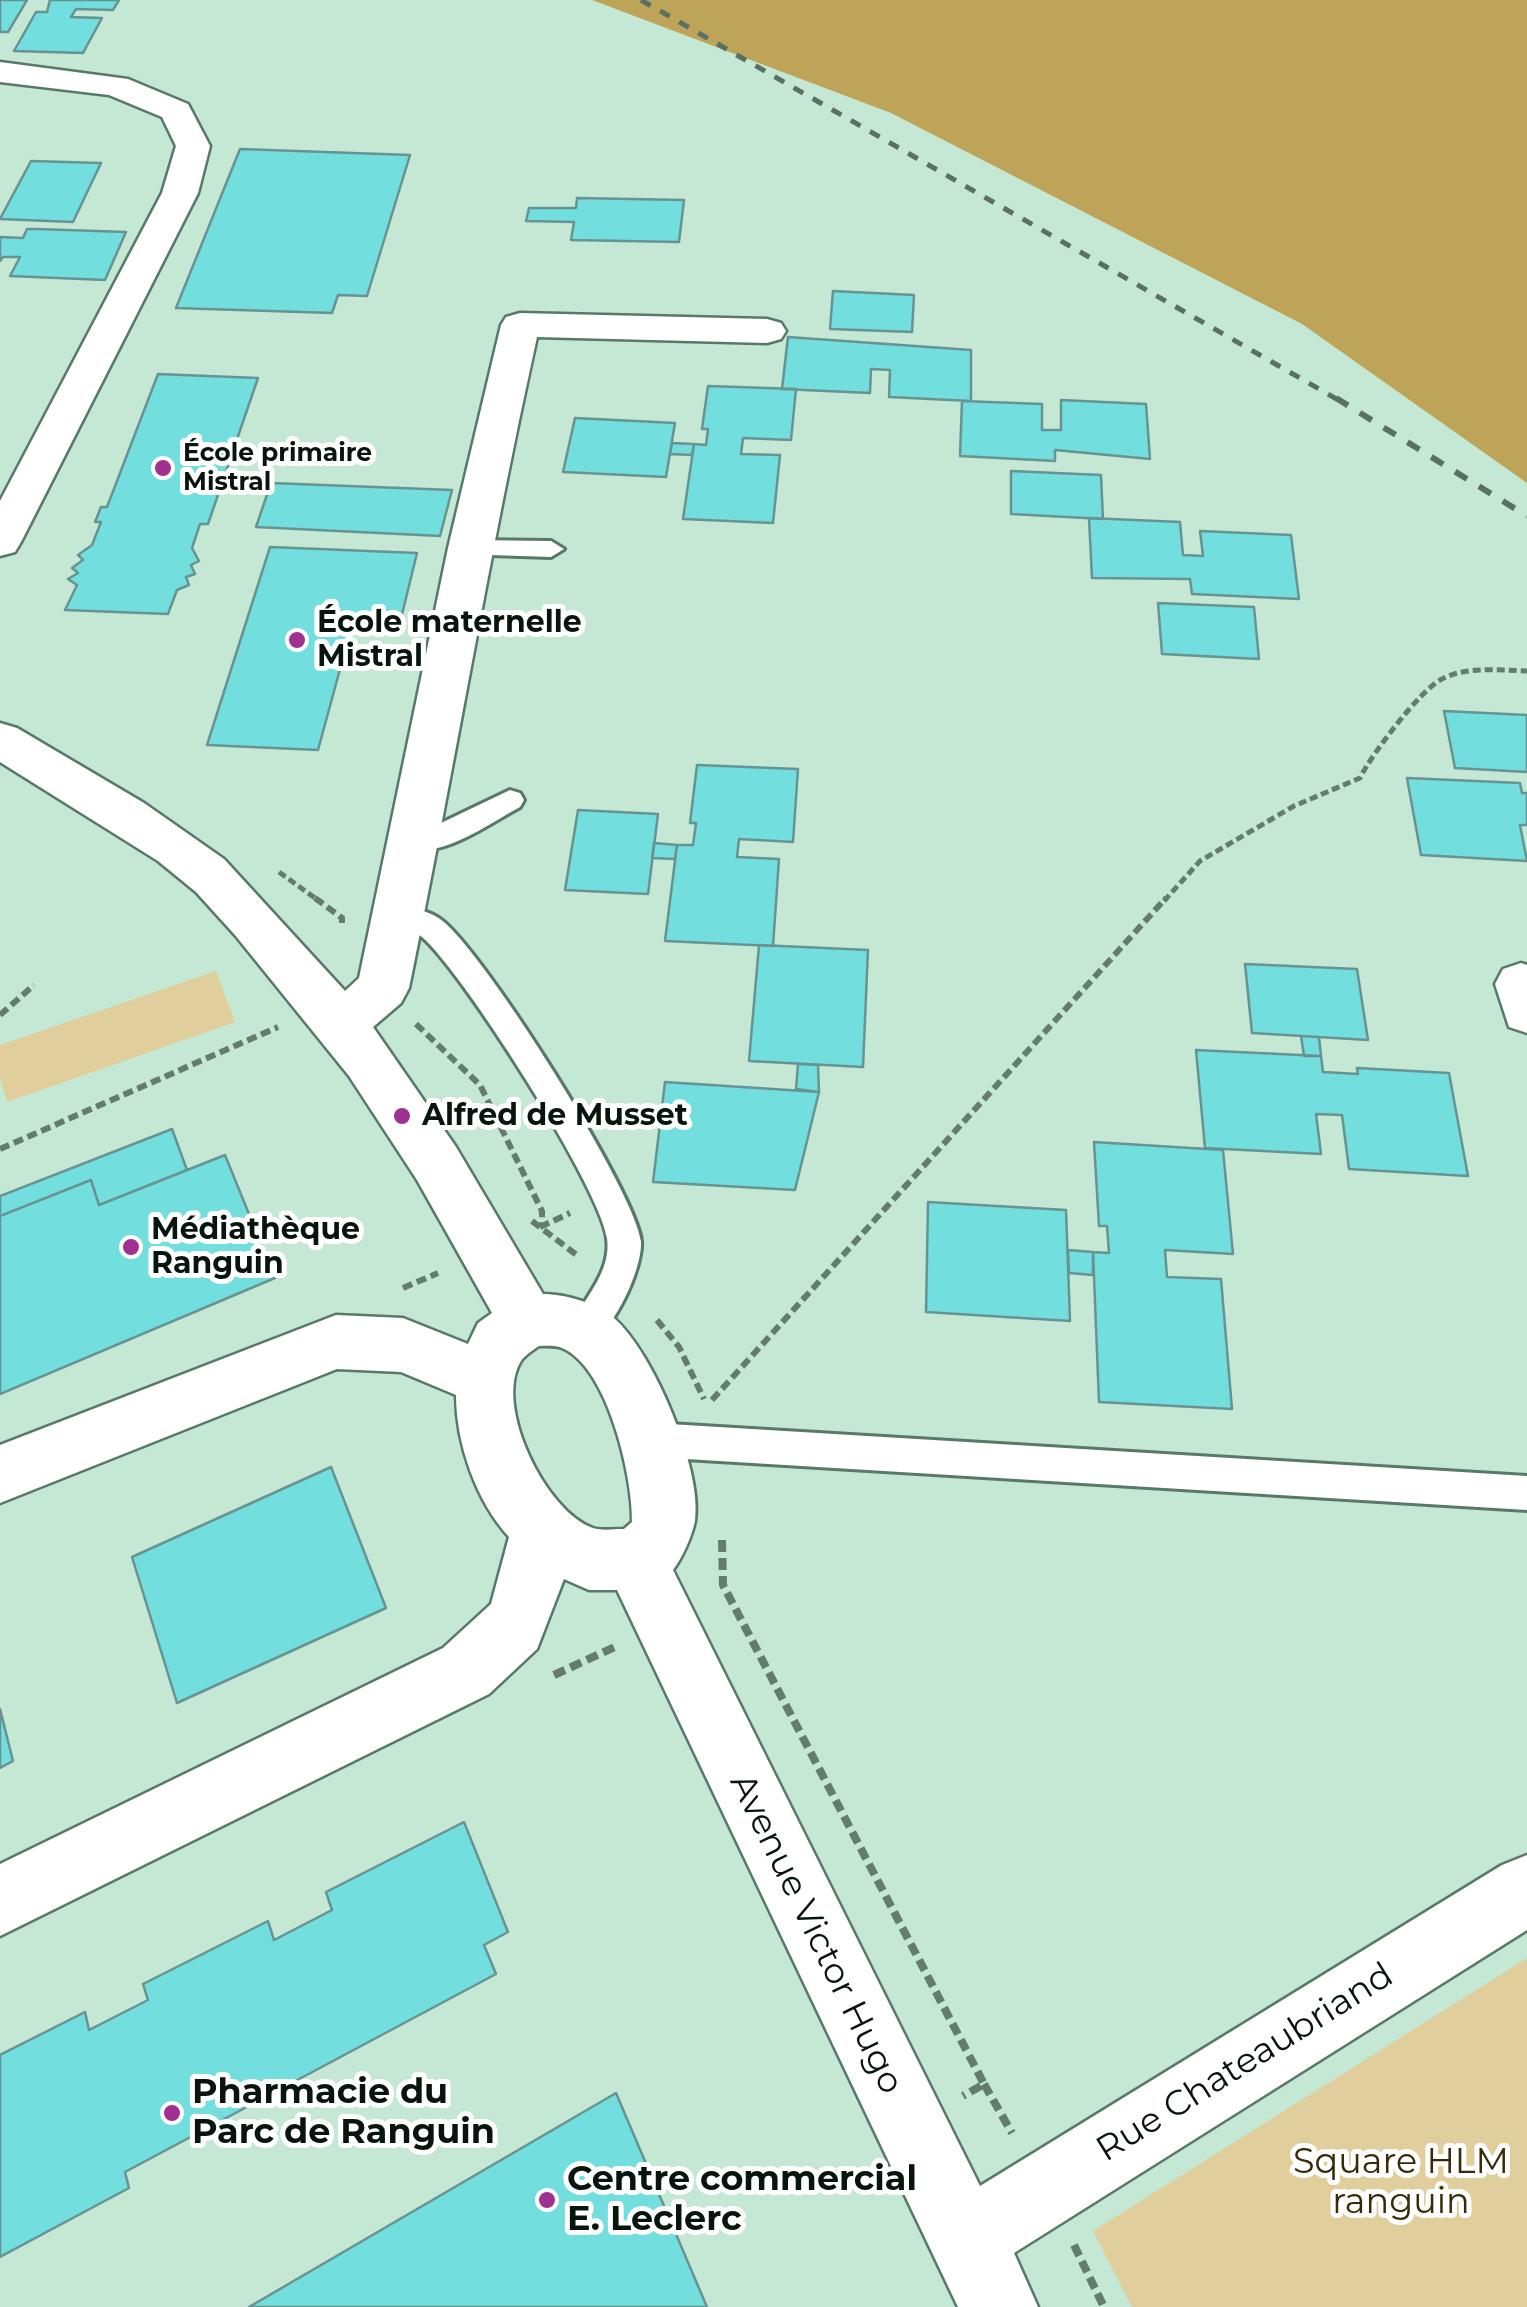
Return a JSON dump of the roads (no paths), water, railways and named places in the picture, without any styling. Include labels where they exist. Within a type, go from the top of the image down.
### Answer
[{"type":"street","points":[[0,72],[116,86],[176,111],[193,146],[180,192],[0,542]]},
{"type":"street","points":[[340,1020],[360,1009],[382,988],[416,840],[470,548],[520,324],[767,331]]},
{"type":"street","points":[[0,463],[42,465]]},
{"type":"street","points":[[0,740],[202,868],[298,968],[340,1020],[489,1250],[527,1322]]},
{"type":"street","points":[[557,1320],[586,1329],[612,1359],[641,1409],[653,1440],[664,1513],[656,1542],[635,1560],[596,1562],[566,1552],[541,1532],[516,1498],[497,1456],[487,1418],[482,1378],[504,1337],[527,1322],[557,1320]]},
{"type":"street","points":[[0,1474],[336,1342],[402,1345],[482,1378]]},
{"type":"street","points":[[0,1900],[466,1671],[496,1650],[522,1618],[541,1532]]},
{"type":"street","name":"Avenue Victor Hugo","points":[[635,1560],[999,2307]]},
{"type":"street","name":"Rue Chateaubriand","points":[[966,2240],[1043,2188],[1527,1890]]},
{"type":"lane","points":[[470,548],[551,550]]},
{"type":"lane","points":[[416,840],[446,834],[510,800]]},
{"type":"lane","points":[[396,917],[430,926],[469,970],[598,1173],[624,1235],[623,1254],[614,1286],[586,1329]]},
{"type":"lane","points":[[653,1440],[1527,1493]]},
{"type":"railway","points":[[641,0],[1340,401]]},
{"type":"railway","points":[[1336,398],[1527,516]]},
{"type":"place","name":"École primaire Mistral","points":[[163,468]]},
{"type":"place","name":"École maternelle Mistral","points":[[297,640]]},
{"type":"place","name":"Alfred de Musset","points":[[402,1116]]},
{"type":"place","name":"Médiathèque Ranguin","points":[[131,1247]]},
{"type":"place","name":"Pharmacie du Parc de Ranguin","points":[[172,2113]]},
{"type":"place","name":"Centre commercial E. Leclerc","points":[[547,2200]]},
{"type":"park label","name":"Square HLM ranguin","points":[[1401,2183]]}]
